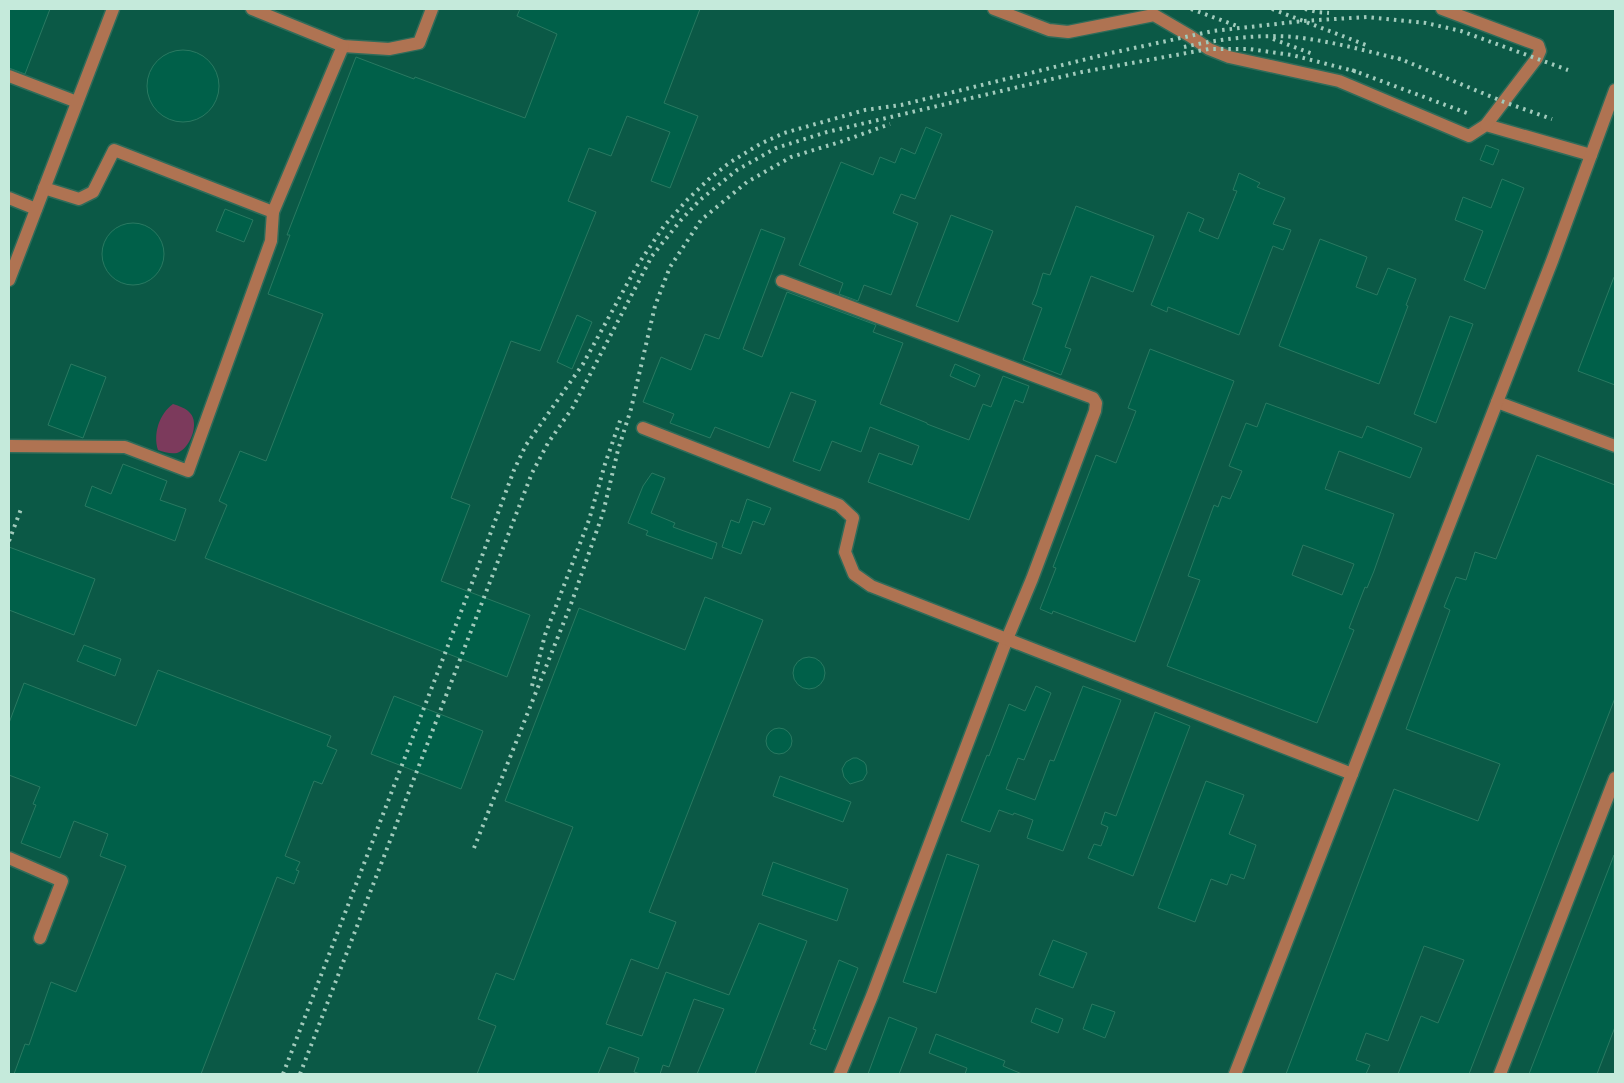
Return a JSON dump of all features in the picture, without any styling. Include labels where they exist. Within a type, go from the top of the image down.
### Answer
[{"type":"lane","points":[[9,280],[113,9]]},
{"type":"lane","points":[[252,9],[342,46],[390,49],[419,44],[432,9]]},
{"type":"lane","points":[[994,9],[1049,30],[1068,32],[1154,15],[1190,36],[1208,50],[1229,57],[1339,81],[1469,136],[1486,125],[1537,58],[1540,51],[1538,45],[1442,9]]},
{"type":"lane","points":[[9,446],[125,447],[188,471],[271,241],[273,212],[342,46]]},
{"type":"lane","points":[[9,76],[77,102]]},
{"type":"lane","points":[[1235,1074],[1552,261],[1615,90]]},
{"type":"lane","points":[[1486,125],[1591,155]]},
{"type":"lane","points":[[44,188],[78,199],[93,192],[114,150],[273,212]]},
{"type":"lane","points":[[9,198],[36,209]]},
{"type":"lane","points":[[782,281],[1093,398],[1096,403],[1095,411],[1036,569],[840,1074]]},
{"type":"lane","points":[[1497,402],[1615,446]]},
{"type":"lane","points":[[643,428],[839,504],[853,518],[845,552],[854,574],[871,586],[1352,774]]},
{"type":"lane","points":[[1500,1074],[1615,778]]},
{"type":"lane","points":[[9,858],[62,881],[40,938]]},
{"type":"shaded area","points":[[9,9],[1615,9],[1615,1074],[9,1074]]},
{"type":"shaded area","points":[[173,404],[188,411],[193,417],[194,429],[182,451],[167,453],[158,450],[156,437],[158,425],[164,413]]},
{"type":"building","points":[[9,9],[50,9],[25,74],[9,68]]},
{"type":"building","points":[[520,9],[700,9],[664,103],[698,116],[670,188],[651,181],[670,132],[627,116],[611,156],[589,148],[568,201],[596,212],[540,351],[511,341],[451,498],[470,505],[441,581],[530,615],[507,677],[205,558],[227,505],[219,501],[240,451],[266,461],[323,314],[268,294],[290,235],[287,235],[356,57],[525,118],[557,34],[517,16]]},
{"type":"building","points":[[183,50],[203,56],[213,66],[219,86],[213,106],[203,116],[183,122],[163,116],[153,106],[147,86],[153,66],[163,56]]},
{"type":"building","points":[[926,127],[942,134],[915,199],[901,194],[893,213],[918,223],[891,295],[864,285],[858,301],[839,294],[843,283],[799,265],[841,162],[873,175],[880,157],[895,163],[901,148],[915,154]]},
{"type":"building","points":[[1486,145],[1499,150],[1493,165],[1480,160]]},
{"type":"building","points":[[1239,173],[1260,183],[1257,187],[1285,198],[1273,224],[1291,230],[1283,250],[1273,246],[1239,335],[1168,307],[1167,312],[1151,305],[1188,212],[1204,219],[1199,231],[1218,239],[1237,191],[1233,190]]},
{"type":"building","points":[[1502,179],[1524,188],[1485,289],[1464,280],[1483,231],[1455,220],[1463,197],[1491,208]]},
{"type":"building","points":[[1076,206],[1154,236],[1133,292],[1091,276],[1065,347],[1071,349],[1061,375],[1023,360],[1042,308],[1032,304],[1043,273],[1050,275]]},
{"type":"building","points":[[225,209],[253,220],[244,242],[216,231]]},
{"type":"building","points":[[951,215],[993,231],[958,322],[916,306]]},
{"type":"building","points":[[133,223],[145,225],[155,232],[162,242],[164,254],[162,266],[155,276],[145,283],[133,285],[121,283],[111,276],[104,266],[102,254],[104,242],[111,232],[121,225]]},
{"type":"building","points":[[761,229],[785,238],[743,349],[762,357],[787,292],[876,325],[873,332],[903,343],[880,404],[927,424],[969,440],[983,404],[991,407],[1003,376],[1029,386],[1023,403],[1015,400],[969,520],[868,482],[879,453],[912,465],[919,446],[870,427],[861,452],[832,441],[820,471],[793,461],[816,401],[791,392],[769,448],[715,427],[710,438],[670,423],[674,414],[643,402],[661,357],[691,370],[705,334],[719,339]]},
{"type":"building","points":[[1320,239],[1367,257],[1356,287],[1377,295],[1388,268],[1416,279],[1379,384],[1279,346]]},
{"type":"building","points":[[1615,277],[1615,385],[1578,371]]},
{"type":"building","points":[[577,315],[592,322],[572,369],[557,362]]},
{"type":"building","points":[[1450,316],[1473,324],[1436,423],[1414,414]]},
{"type":"building","points":[[1150,349],[1234,381],[1135,642],[1053,611],[1052,614],[1040,609],[1056,568],[1053,567],[1096,455],[1116,463],[1136,411],[1128,408]]},
{"type":"building","points":[[71,364],[106,377],[83,438],[48,425]]},
{"type":"building","points":[[955,364],[980,375],[975,387],[950,376]]},
{"type":"building","points":[[1266,403],[1362,438],[1367,426],[1422,448],[1410,478],[1339,451],[1325,489],[1394,514],[1374,571],[1367,588],[1365,587],[1349,628],[1354,630],[1317,723],[1167,666],[1200,580],[1188,576],[1214,505],[1218,507],[1222,496],[1230,499],[1242,471],[1229,466],[1246,423],[1257,427]],"holes":[[[1303,545],[1354,564],[1342,595],[1292,575]]]},
{"type":"building","points":[[1537,455],[1615,485],[1615,698],[1469,1074],[1398,1074],[1421,1016],[1438,1023],[1464,960],[1424,946],[1388,1041],[1366,1033],[1356,1060],[1370,1065],[1366,1074],[1286,1074],[1394,789],[1478,821],[1500,764],[1406,729],[1450,610],[1444,607],[1456,577],[1466,580],[1475,552],[1496,559]]},
{"type":"building","points":[[123,464],[167,481],[160,500],[186,509],[175,541],[85,506],[92,486],[111,494]]},
{"type":"building","points":[[652,473],[665,478],[651,513],[675,523],[673,527],[717,543],[712,559],[646,535],[648,531],[628,523],[643,486]]},
{"type":"building","points":[[747,499],[771,508],[764,525],[753,521],[741,554],[722,547],[731,520],[739,523]]},
{"type":"building","points":[[9,547],[95,579],[74,635],[9,610]]},
{"type":"building","points":[[705,597],[763,620],[649,912],[676,922],[658,969],[631,959],[606,1024],[642,1036],[666,972],[729,995],[759,923],[807,941],[755,1074],[697,1074],[724,1009],[694,999],[669,1067],[663,1065],[660,1074],[634,1072],[639,1058],[609,1047],[598,1074],[477,1074],[496,1026],[478,1019],[496,973],[514,980],[573,827],[505,801],[579,608],[685,650]]},
{"type":"building","points":[[84,645],[121,659],[115,676],[77,661]]},
{"type":"building","points":[[809,657],[815,658],[820,662],[824,667],[824,679],[820,684],[815,688],[809,689],[803,688],[798,684],[794,679],[793,673],[794,667],[798,662],[803,658]]},
{"type":"building","points":[[158,670],[331,736],[327,746],[337,750],[322,784],[314,781],[285,856],[300,862],[296,870],[299,871],[294,884],[277,877],[201,1074],[14,1074],[25,1044],[29,1045],[51,982],[76,992],[126,866],[100,856],[108,834],[74,821],[60,858],[21,843],[36,805],[33,804],[40,787],[9,775],[9,723],[24,683],[136,726]]},
{"type":"building","points":[[1036,686],[1051,693],[1024,760],[1018,758],[1006,789],[1035,800],[1050,760],[1054,761],[1083,686],[1121,700],[1063,851],[1027,838],[1033,820],[1014,813],[1013,815],[999,810],[990,832],[961,821],[1009,704],[1025,711]]},
{"type":"building","points":[[394,696],[483,731],[461,789],[371,754]]},
{"type":"building","points":[[1155,712],[1190,726],[1133,876],[1088,858],[1094,844],[1101,846],[1108,827],[1101,824],[1105,812],[1116,816]]},
{"type":"building","points":[[779,728],[788,732],[792,741],[788,750],[779,754],[770,750],[766,741],[770,732]]},
{"type":"building","points":[[853,758],[864,762],[867,773],[863,780],[850,784],[844,777],[842,769],[846,762]]},
{"type":"building","points":[[780,776],[851,802],[843,822],[773,796]]},
{"type":"building","points":[[1206,781],[1244,795],[1229,834],[1256,845],[1244,879],[1231,874],[1227,885],[1211,879],[1195,922],[1158,908]]},
{"type":"building","points":[[947,854],[979,865],[936,993],[903,982]]},
{"type":"building","points":[[1614,855],[1615,1027],[1597,1074],[1529,1074]]},
{"type":"building","points":[[773,862],[848,889],[837,921],[762,895]]},
{"type":"building","points":[[1053,940],[1087,953],[1073,988],[1039,975]]},
{"type":"building","points":[[839,960],[858,968],[826,1050],[810,1044],[816,1030],[813,1029]]},
{"type":"building","points":[[1092,1004],[1115,1012],[1105,1038],[1083,1029]]},
{"type":"building","points":[[1036,1008],[1063,1019],[1058,1033],[1031,1022]]},
{"type":"building","points":[[889,1017],[917,1028],[899,1074],[868,1074]]},
{"type":"building","points":[[936,1034],[1005,1061],[1003,1066],[1022,1074],[965,1074],[967,1068],[929,1053]]},
{"type":"railway","points":[[1191,9],[1240,27]]},
{"type":"railway","points":[[1272,9],[1366,45]]},
{"type":"railway","points":[[1305,9],[1329,13]]},
{"type":"railway","points":[[283,1074],[514,470],[526,445],[583,364],[637,266],[664,226],[688,199],[729,163],[760,144],[784,133],[865,110],[901,105],[1111,53],[1213,31],[1303,21],[1367,17],[1426,23],[1461,31],[1568,70]]},
{"type":"railway","points":[[1184,47],[1239,38],[1294,37],[1335,44],[1403,60]]},
{"type":"railway","points":[[1273,39],[1313,54]]},
{"type":"railway","points":[[300,1074],[532,473],[548,443],[573,407],[652,256],[700,200],[737,170],[776,148],[827,132],[1082,72],[1209,49],[1249,49],[1292,55],[1358,72]]},
{"type":"railway","points":[[1398,58],[1504,102],[1552,119]]},
{"type":"railway","points":[[1352,70],[1467,113]]},
{"type":"railway","points":[[474,848],[571,604],[603,513],[618,450],[631,409],[655,306],[670,267],[701,220],[747,182],[791,157],[890,124]]},
{"type":"railway","points":[[532,686],[545,635],[589,520],[621,418]]},
{"type":"railway","points":[[9,541],[21,509]]}]
